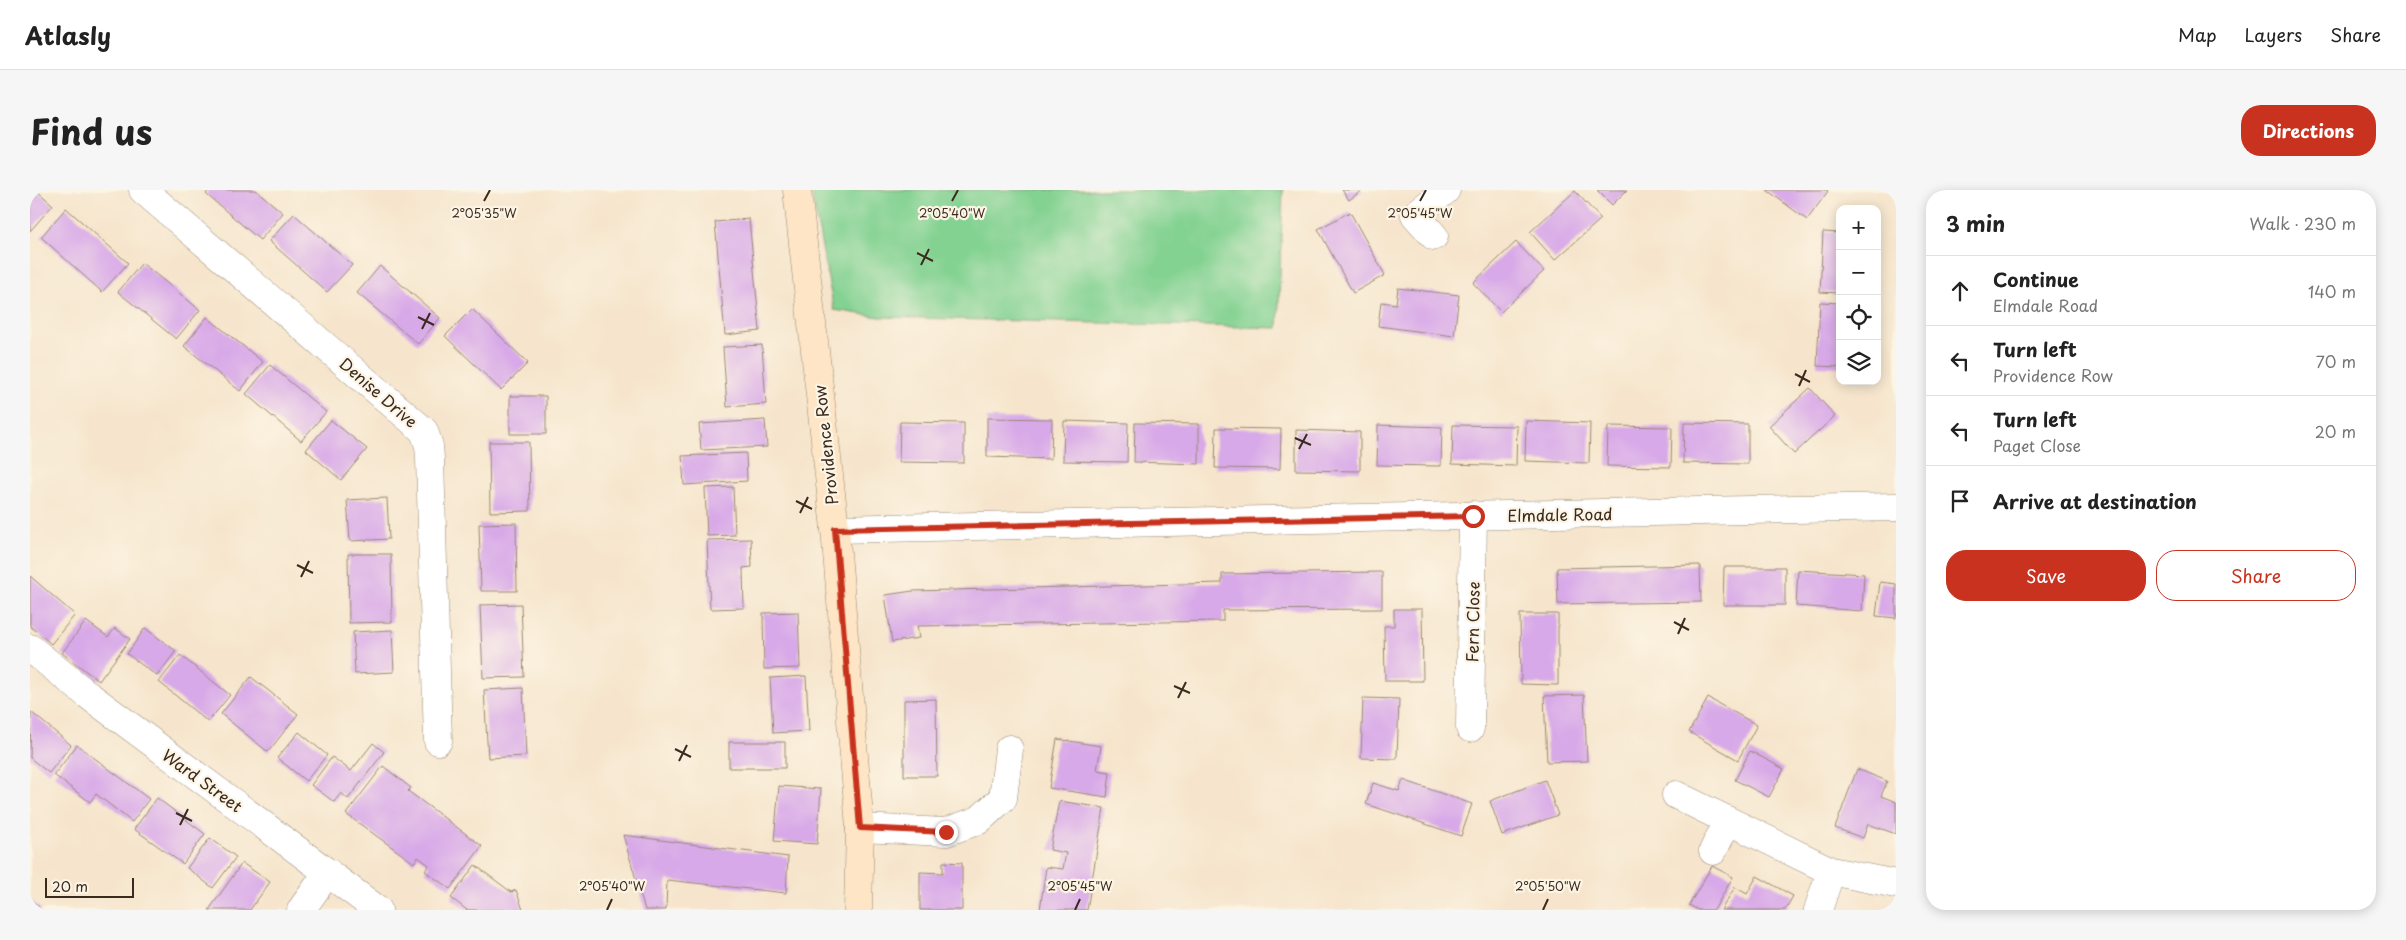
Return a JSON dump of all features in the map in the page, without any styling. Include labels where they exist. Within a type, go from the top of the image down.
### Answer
[{"type":"street","name":"Denise Drive","points":[[143,190],[424,431],[429,446],[430,458],[438,741]]},
{"type":"street","name":"Providence Row","points":[[797,190],[835,529],[860,828],[858,910]]},
{"type":"street","points":[[1434,236],[1415,215],[1446,190]]},
{"type":"street","name":"Elmdale Road","points":[[835,529],[1896,507]]},
{"type":"street","name":"Fern Close","points":[[1470,728],[1473,516]]},
{"type":"street","name":"Ward Street","points":[[30,648],[88,695],[378,910]]},
{"type":"street","points":[[860,828],[946,832],[979,820],[1003,798],[1009,749]]},
{"type":"street","points":[[1676,795],[1727,822],[1831,871],[1896,884]]},
{"type":"street","points":[[1713,851],[1727,822]]},
{"type":"street","points":[[1818,910],[1831,871]]},
{"type":"street","points":[[301,910],[328,872]]},
{"type":"green space","points":[[811,190],[1283,190],[1278,328],[880,317],[834,310]]},
{"type":"building","points":[[30,190],[36,190],[53,205],[30,231]]},
{"type":"building","points":[[209,190],[256,190],[283,213],[260,240],[206,194]]},
{"type":"building","points":[[1342,190],[1363,190],[1349,200]]},
{"type":"building","points":[[1597,190],[1627,190],[1612,205]]},
{"type":"building","points":[[1767,190],[1826,190],[1828,191],[1807,220]]},
{"type":"building","points":[[1575,191],[1601,219],[1555,260],[1530,232]]},
{"type":"building","points":[[66,208],[128,263],[102,292],[41,237]]},
{"type":"building","points":[[1350,212],[1385,275],[1353,293],[1318,229]]},
{"type":"building","points":[[294,214],[352,265],[327,292],[269,241]]},
{"type":"building","points":[[749,219],[760,331],[725,335],[715,222]]},
{"type":"building","points":[[1823,232],[1836,233],[1836,293],[1820,292]]},
{"type":"building","points":[[1516,242],[1544,271],[1501,312],[1473,283]]},
{"type":"building","points":[[142,263],[200,310],[176,339],[118,292]]},
{"type":"building","points":[[380,266],[440,318],[418,344],[357,293]]},
{"type":"building","points":[[1398,288],[1459,295],[1454,336],[1378,326],[1381,302],[1396,304]]},
{"type":"building","points":[[1820,302],[1836,303],[1836,367],[1817,366]]},
{"type":"building","points":[[472,309],[528,363],[501,390],[445,336]]},
{"type":"building","points":[[207,317],[263,362],[240,391],[184,346]]},
{"type":"building","points":[[762,345],[766,404],[727,407],[723,347]]},
{"type":"building","points":[[270,365],[326,412],[301,441],[246,394]]},
{"type":"building","points":[[1810,388],[1835,416],[1794,454],[1769,426]]},
{"type":"building","points":[[510,396],[546,396],[546,434],[510,434]]},
{"type":"building","points":[[987,418],[1052,419],[1051,459],[987,457]]},
{"type":"building","points":[[331,420],[367,449],[341,480],[306,450]]},
{"type":"building","points":[[765,420],[767,447],[701,450],[699,424]]},
{"type":"building","points":[[1064,421],[1128,423],[1127,462],[1063,461]]},
{"type":"building","points":[[1526,421],[1590,423],[1589,463],[1525,461]]},
{"type":"building","points":[[900,422],[964,423],[964,463],[899,462]]},
{"type":"building","points":[[1135,423],[1199,424],[1199,464],[1134,462]]},
{"type":"building","points":[[1684,423],[1748,424],[1748,464],[1683,463]]},
{"type":"building","points":[[1378,425],[1442,427],[1441,466],[1377,465]]},
{"type":"building","points":[[1453,425],[1517,426],[1516,466],[1452,464]]},
{"type":"building","points":[[1608,426],[1672,427],[1671,467],[1607,466]]},
{"type":"building","points":[[1216,428],[1281,429],[1280,469],[1215,468]]},
{"type":"building","points":[[1296,430],[1360,432],[1360,471],[1296,470]]},
{"type":"building","points":[[489,442],[529,442],[530,511],[490,512]]},
{"type":"building","points":[[746,453],[747,481],[684,485],[682,456]]},
{"type":"building","points":[[733,487],[735,535],[707,536],[705,488]]},
{"type":"building","points":[[387,498],[389,539],[350,541],[347,500]]},
{"type":"building","points":[[516,523],[517,591],[481,591],[479,524]]},
{"type":"building","points":[[751,539],[752,567],[743,568],[744,608],[710,609],[707,540]]},
{"type":"building","points":[[348,554],[391,554],[392,622],[349,623]]},
{"type":"building","points":[[1700,565],[1701,602],[1558,604],[1557,568]]},
{"type":"building","points":[[1724,567],[1785,567],[1785,605],[1723,605]]},
{"type":"building","points":[[1798,570],[1864,574],[1862,611],[1796,606]]},
{"type":"building","points":[[1382,572],[1382,609],[1223,610],[1223,621],[917,626],[919,638],[892,642],[885,595],[913,591],[1222,583],[1222,574]]},
{"type":"building","points":[[30,576],[75,615],[51,644],[30,626]]},
{"type":"building","points":[[1880,582],[1896,584],[1896,618],[1876,616]]},
{"type":"building","points":[[521,604],[524,677],[483,678],[480,605]]},
{"type":"building","points":[[1394,609],[1422,609],[1423,681],[1385,681],[1384,626],[1394,626]]},
{"type":"building","points":[[798,612],[800,668],[764,669],[763,613]]},
{"type":"building","points":[[1520,614],[1558,614],[1558,685],[1521,684]]},
{"type":"building","points":[[86,621],[108,637],[115,628],[130,639],[99,681],[62,653]]},
{"type":"building","points":[[145,628],[176,651],[157,676],[127,654]]},
{"type":"building","points":[[392,630],[394,672],[355,674],[353,632]]},
{"type":"building","points":[[180,655],[230,695],[208,722],[159,682]]},
{"type":"building","points":[[806,676],[809,731],[773,733],[770,678]]},
{"type":"building","points":[[251,677],[298,714],[268,752],[221,714]]},
{"type":"building","points":[[523,688],[526,756],[488,758],[484,690]]},
{"type":"building","points":[[1584,695],[1587,761],[1547,762],[1544,696]]},
{"type":"building","points":[[1363,698],[1399,699],[1397,759],[1361,758]]},
{"type":"building","points":[[1708,698],[1757,725],[1738,760],[1689,732]]},
{"type":"building","points":[[936,699],[937,776],[904,776],[904,700]]},
{"type":"building","points":[[31,712],[71,745],[49,773],[30,758]]},
{"type":"building","points":[[299,732],[327,755],[306,781],[277,758]]},
{"type":"building","points":[[1057,739],[1101,746],[1097,770],[1110,772],[1107,797],[1049,788]]},
{"type":"building","points":[[729,742],[785,742],[785,768],[729,768]]},
{"type":"building","points":[[373,743],[384,752],[348,799],[341,793],[334,802],[311,785],[332,757],[351,771]]},
{"type":"building","points":[[77,745],[149,799],[132,822],[96,794],[90,802],[54,775]]},
{"type":"building","points":[[1750,751],[1784,769],[1769,797],[1735,780]]},
{"type":"building","points":[[383,766],[411,788],[408,791],[482,846],[450,889],[425,871],[429,865],[418,857],[414,863],[346,814]]},
{"type":"building","points":[[1857,769],[1887,781],[1881,796],[1896,802],[1896,834],[1868,824],[1863,838],[1835,828]]},
{"type":"building","points":[[1403,780],[1472,804],[1461,836],[1366,804],[1373,783],[1399,791]]},
{"type":"building","points":[[1545,780],[1558,815],[1502,835],[1490,801]]},
{"type":"building","points":[[779,786],[821,789],[817,844],[774,841]]},
{"type":"building","points":[[157,798],[205,834],[183,864],[134,829]]},
{"type":"building","points":[[1059,801],[1104,808],[1087,910],[1040,910],[1046,867],[1063,869],[1066,853],[1050,850]]},
{"type":"building","points":[[623,835],[788,857],[786,893],[667,880],[666,910],[645,910]]},
{"type":"building","points":[[210,838],[236,857],[213,888],[187,868]]},
{"type":"building","points":[[943,862],[962,863],[962,910],[920,910],[920,872],[943,873]]},
{"type":"building","points":[[242,863],[270,882],[250,910],[209,910]]},
{"type":"building","points":[[475,865],[511,892],[516,890],[523,910],[467,910],[451,898]]},
{"type":"building","points":[[1712,866],[1733,877],[1714,910],[1698,910],[1689,905]]},
{"type":"building","points":[[1757,876],[1793,896],[1785,910],[1721,910],[1735,887],[1747,894]]},
{"type":"building","points":[[30,900],[42,910],[30,910]]},
{"type":"route","points":[[946,832],[860,828],[835,529],[1473,516]]}]
